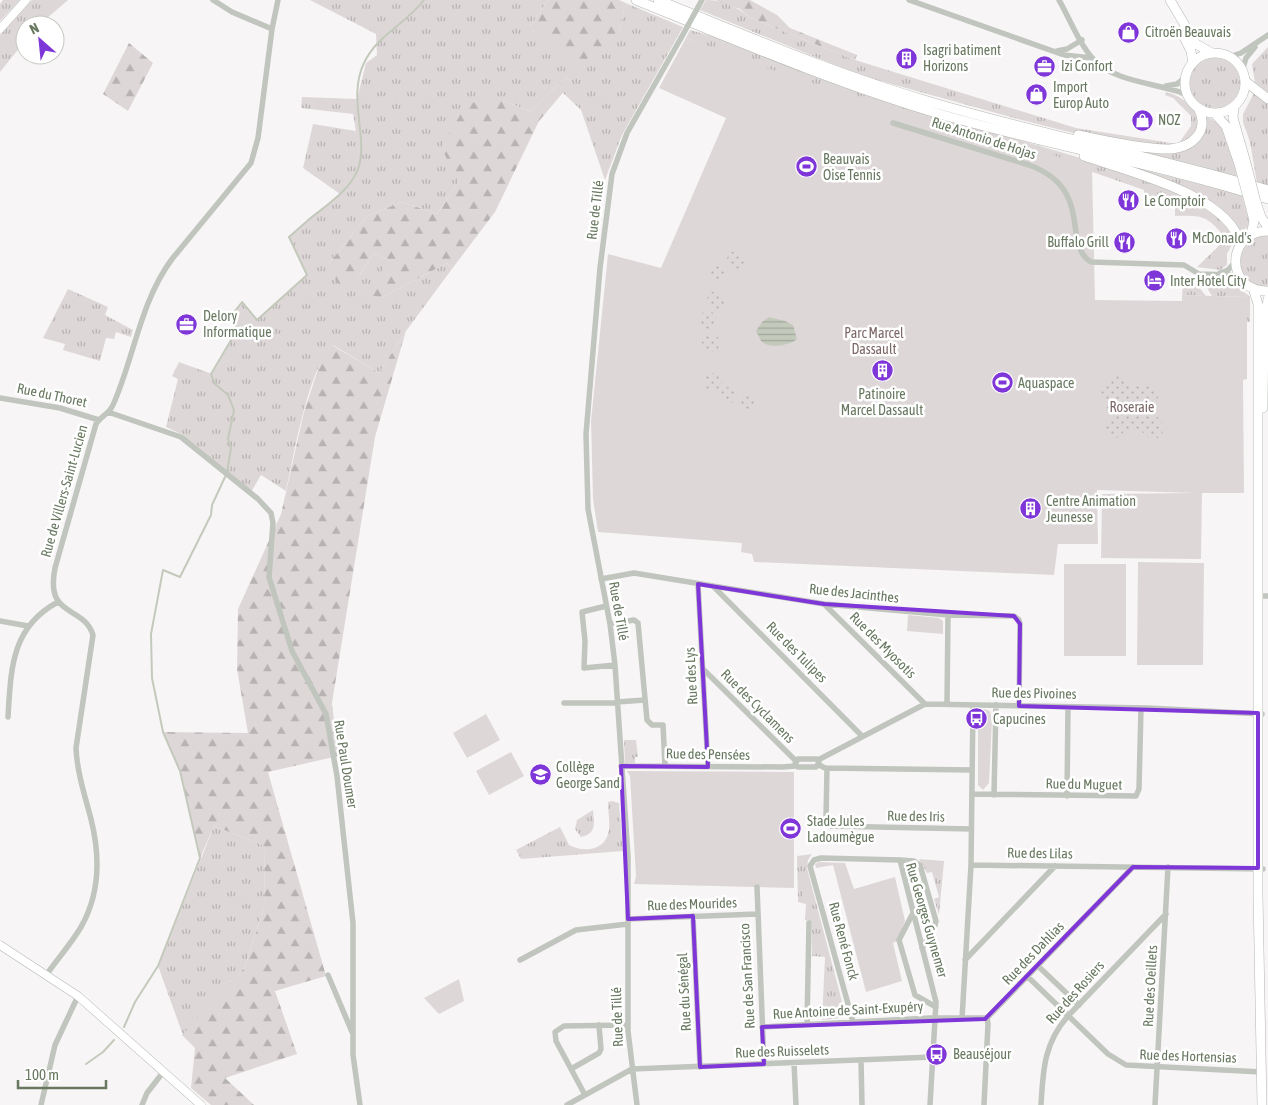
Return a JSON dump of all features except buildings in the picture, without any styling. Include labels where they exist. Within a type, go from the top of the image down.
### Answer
[{"type":"main road","points":[[0,29],[26,0]]},
{"type":"main road","points":[[636,0],[843,83],[940,114],[1198,179],[1268,199]]},
{"type":"main road","points":[[658,0],[831,69],[972,114],[1205,172],[1268,190]]},
{"type":"main road","points":[[1165,0],[1188,44],[1193,63]]},
{"type":"main road","points":[[1170,0],[1196,44],[1212,54]]},
{"type":"main road","points":[[972,114],[1008,119],[1082,136],[1168,149],[1189,143],[1200,134],[1203,123],[1198,108],[1188,96],[1186,77],[1193,63],[1202,56],[1212,54],[1229,56],[1242,71],[1245,82],[1241,98],[1234,106],[1225,111],[1214,113],[1198,108]]},
{"type":"main road","points":[[1245,82],[1268,100]]},
{"type":"main road","points":[[1234,106],[1233,120],[1252,201],[1254,218],[1251,235]]},
{"type":"main road","points":[[1214,113],[1226,126],[1242,163]]},
{"type":"main road","points":[[1039,140],[1187,192],[1222,216],[1235,232],[1240,245]]},
{"type":"main road","points":[[1252,201],[1268,227]]},
{"type":"main road","points":[[1268,231],[1251,235],[1240,245],[1236,261],[1242,279],[1253,288],[1268,291]]},
{"type":"main road","points":[[1253,288],[1258,301],[1257,360],[1262,596]]},
{"type":"main road","points":[[1257,1105],[1260,1039],[1260,714],[1264,325],[1268,298]]},
{"type":"main road","points":[[0,945],[78,996],[201,1105]]},
{"type":"main road","points":[[1259,1071],[1262,1105]]},
{"type":"street","points":[[213,0],[232,12],[272,29]]},
{"type":"street","name":"Rue de Villers-Saint-Lucien","points":[[58,602],[52,587],[55,568],[93,431],[99,420],[114,403],[138,329],[164,270],[251,163],[258,138],[272,29],[278,0]]},
{"type":"street","name":"Rue de Tillé","points":[[637,1105],[628,1025],[628,856],[615,665],[610,624],[588,509],[586,434],[608,200],[616,160],[631,126],[702,0]]},
{"type":"street","points":[[908,0],[1072,57],[1092,58]]},
{"type":"street","points":[[1059,0],[1092,58],[1111,71],[1188,96]]},
{"type":"street","points":[[1229,56],[1241,53],[1268,34]]},
{"type":"street","points":[[1052,50],[1067,49],[1082,40]]},
{"type":"street","points":[[1242,71],[1246,58],[1261,40]]},
{"type":"street","points":[[1157,85],[1173,85],[1186,77]]},
{"type":"street","name":"Rue Antonio de Hojas","points":[[892,123],[1029,165],[1048,174],[1068,197],[1074,212],[1079,248],[1085,257],[1092,262],[1184,266],[1199,274],[1231,275],[1242,279]]},
{"type":"street","points":[[1215,274],[1228,270],[1236,261]]},
{"type":"street","name":"Rue du Thoret","points":[[0,398],[60,408],[99,420]]},
{"type":"street","name":"Rue Paul Doumer","points":[[108,412],[181,437],[258,499],[271,513],[273,523],[269,578],[292,651],[326,714],[337,776],[354,946],[354,1067],[360,1105]]},
{"type":"street","name":"Rue des Jacinthes","points":[[601,579],[634,573],[824,604],[948,615],[1011,616],[1019,620],[1018,706]]},
{"type":"street","name":"Rue des Lys","points":[[698,584],[708,766]]},
{"type":"street","name":"Rue des Tulipes","points":[[713,586],[862,736]]},
{"type":"street","points":[[8,717],[10,685],[17,647],[28,626],[58,602],[86,623],[93,635],[76,748],[78,767],[96,839],[97,863],[92,898],[83,923],[47,974]]},
{"type":"street","name":"Rue des Myosotis","points":[[824,604],[924,704]]},
{"type":"street","points":[[606,606],[582,612],[585,641],[584,668],[615,665]]},
{"type":"street","points":[[947,704],[948,615]]},
{"type":"street","points":[[0,620],[28,626]]},
{"type":"street","points":[[610,624],[634,620],[638,623],[648,722],[652,725],[663,725],[665,766]]},
{"type":"street","name":"Rue des Cyclamens","points":[[703,669],[795,763]]},
{"type":"street","points":[[564,703],[617,703],[645,700]]},
{"type":"street","name":"Rue des Pivoines","points":[[818,762],[862,736],[924,704],[1141,708],[1260,714]]},
{"type":"street","points":[[962,1019],[971,865],[973,705]]},
{"type":"street","points":[[994,795],[996,705]]},
{"type":"street","points":[[1067,796],[1068,707]]},
{"type":"street","name":"Rue du Muguet","points":[[972,794],[1130,798],[1137,795],[1141,708]]},
{"type":"street","name":"Rue des Pensées","points":[[621,766],[783,768],[795,763],[806,768],[818,762],[827,768],[972,770]]},
{"type":"street","name":"Rue des Iris","points":[[827,768],[826,818],[830,826],[972,829]]},
{"type":"street","name":"Rue Georges Guynemer","points":[[810,868],[812,862],[821,858],[900,860],[936,1008],[930,1105]]},
{"type":"street","points":[[900,860],[914,861],[920,864],[935,915],[935,927],[922,948]]},
{"type":"street","name":"Rue des Lilas","points":[[971,865],[1260,869]]},
{"type":"street","points":[[965,960],[1055,866]]},
{"type":"street","name":"Rue des Dahlias","points":[[987,1018],[1133,867]]},
{"type":"street","name":"Rue René Fonck","points":[[810,868],[853,1022]]},
{"type":"street","name":"Rue des Oeillets","points":[[1155,1105],[1168,868]]},
{"type":"street","name":"Rue de San Francisco","points":[[756,887],[764,1064]]},
{"type":"street","points":[[913,912],[899,940],[915,995],[936,1008]]},
{"type":"street","name":"Rue des Mourides","points":[[520,960],[576,930],[628,921],[757,914]]},
{"type":"street","name":"Rue des Rosiers","points":[[1041,1105],[1046,1051],[1051,1038],[1068,1016],[1166,914]]},
{"type":"street","name":"Rue du Sénégal","points":[[693,916],[700,1066]]},
{"type":"street","points":[[807,1024],[809,923]]},
{"type":"street","points":[[1038,966],[1079,1005]]},
{"type":"street","points":[[328,975],[353,1034]]},
{"type":"street","name":"Rue des Hortensias","points":[[1028,977],[1119,1062],[1128,1066],[1259,1071]]},
{"type":"street","points":[[40,1105],[55,1045],[78,996]]},
{"type":"street","points":[[935,1018],[987,1018],[984,1105]]},
{"type":"street","name":"Rue Antoine de Saint-Exupéry","points":[[762,1026],[935,1018]]},
{"type":"street","points":[[571,1069],[598,1053],[601,1049],[599,1025]]},
{"type":"street","points":[[585,1095],[556,1041],[555,1032],[564,1026],[628,1025]]},
{"type":"street","name":"Rue des Ruisselets","points":[[632,1070],[933,1057]]},
{"type":"street","points":[[861,1060],[862,1105]]},
{"type":"street","points":[[794,1063],[796,1105]]},
{"type":"street","points":[[567,1105],[632,1070]]},
{"type":"street","points":[[142,1105],[147,1093],[164,1071]]},
{"type":"highlighted area","points":[[698,584],[824,604],[1014,616],[1020,624],[1019,706],[1258,713],[1258,868],[1133,867],[985,1019],[762,1027],[764,1064],[700,1067],[693,916],[628,919],[621,766],[708,767]]},
{"type":"green space","points":[[3,0],[20,0],[0,21],[0,4]]},
{"type":"green space","points":[[32,0],[68,0],[51,15],[18,15]]},
{"type":"green space","points":[[310,0],[548,0],[529,28],[578,66],[620,30],[624,9],[628,4],[683,27],[622,135],[605,180],[581,110],[562,92],[572,82],[566,77],[531,111],[503,101],[459,181],[437,214],[402,202],[367,216],[328,265],[356,281],[374,253],[389,260],[381,298],[447,263],[452,269],[406,331],[379,373],[333,345],[324,356],[309,392],[286,491],[261,475],[251,492],[183,435],[166,427],[178,379],[172,376],[179,362],[212,374],[237,331],[232,315],[242,302],[257,319],[307,275],[289,237],[340,194],[303,168],[313,124],[356,131],[353,114],[301,108],[302,97],[357,99],[366,63],[377,55],[376,34]]},
{"type":"green space","points":[[548,0],[619,0],[628,4],[624,9],[620,30],[578,67],[529,28]]},
{"type":"green space","points":[[706,0],[730,5],[750,18],[855,60],[1076,128],[1178,144],[1191,126],[1191,116],[1173,98],[1165,95],[1166,92],[1184,100],[1190,105],[1198,116],[1199,129],[1186,143],[1163,148],[1073,133],[1014,118],[859,75],[700,10]]},
{"type":"green space","points":[[715,0],[750,0],[777,15],[790,28],[857,55],[855,60],[750,18],[740,9]]},
{"type":"green space","points":[[15,19],[15,53],[0,72],[0,35]]},
{"type":"green space","points":[[690,30],[719,38],[862,94],[1091,161],[1172,189],[1210,209],[1236,237],[1227,254],[1227,265],[1220,270],[1197,267],[1226,239],[1204,218],[1175,216],[1175,205],[1144,194],[1144,190],[1038,153],[809,86],[686,38]]},
{"type":"green space","name":"Parc Marcel Dassault","points":[[686,38],[789,76],[1092,167],[1095,300],[1182,301],[1182,295],[1247,297],[1247,379],[1243,380],[1244,493],[1202,493],[1201,559],[1101,558],[1102,494],[1195,493],[1097,490],[1098,544],[1058,544],[1054,575],[754,562],[752,554],[741,552],[742,543],[598,532],[593,499],[591,421],[608,254],[661,268],[726,118],[659,88]]},
{"type":"green space","points":[[129,43],[153,63],[128,111],[103,94]]},
{"type":"green space","points":[[1268,47],[1268,93],[1255,83],[1252,64]]},
{"type":"green space","points":[[1215,58],[1233,65],[1240,83],[1233,101],[1215,108],[1197,101],[1190,83],[1197,65]]},
{"type":"green space","points":[[566,77],[572,82],[539,121],[495,212],[452,269],[447,263],[381,298],[365,294],[389,260],[374,253],[356,281],[341,289],[328,265],[367,216],[402,202],[437,214],[459,181],[441,148],[467,103],[503,101],[531,111]]},
{"type":"green space","points":[[1254,93],[1268,104],[1268,186],[1257,183],[1250,142],[1243,122],[1243,114]]},
{"type":"green space","points":[[1203,115],[1211,119],[1224,132],[1234,159],[1237,177],[1106,144],[1156,150],[1189,146]]},
{"type":"green space","points":[[1106,160],[1242,195],[1250,226],[1238,233],[1213,207]]},
{"type":"green space","points":[[1261,236],[1268,236],[1268,286],[1257,285],[1249,280],[1243,274],[1240,266],[1244,248],[1251,241]]},
{"type":"green space","points":[[732,251],[740,251],[745,256],[743,267],[732,269],[727,264],[727,256]]},
{"type":"green space","points":[[715,266],[721,266],[726,271],[724,280],[715,282],[710,277],[710,271]]},
{"type":"green space","points":[[1190,276],[1206,296],[1182,295],[1183,282]]},
{"type":"green space","points":[[1201,278],[1230,280],[1250,297],[1250,322],[1247,322],[1247,297],[1212,296]]},
{"type":"green space","points":[[68,289],[108,307],[105,315],[133,330],[131,337],[116,332],[114,339],[106,338],[100,361],[63,350],[65,344],[43,338]]},
{"type":"green space","points":[[716,291],[722,294],[725,300],[722,306],[716,309],[710,306],[707,300],[710,294]]},
{"type":"green space","points":[[708,311],[716,316],[717,320],[712,328],[708,329],[700,324],[699,320],[704,312]]},
{"type":"green space","points":[[406,331],[375,437],[332,703],[338,756],[268,772],[326,976],[275,991],[297,1054],[225,1078],[254,1105],[211,1105],[191,1088],[195,1048],[182,1035],[245,967],[264,907],[265,846],[214,826],[200,858],[180,771],[163,732],[248,733],[237,669],[238,609],[281,514],[304,412],[323,354],[332,345],[379,373]]},
{"type":"green space","points":[[707,334],[715,334],[720,339],[718,350],[707,352],[702,347],[702,339]]},
{"type":"green space","points":[[713,373],[719,376],[722,382],[719,388],[713,391],[707,388],[704,382],[707,376]]},
{"type":"green space","name":"Roseraie","points":[[1117,376],[1124,379],[1124,383],[1154,387],[1158,390],[1158,398],[1154,403],[1154,416],[1159,418],[1162,424],[1163,430],[1159,437],[1155,439],[1150,438],[1141,430],[1124,431],[1121,436],[1116,438],[1108,436],[1106,428],[1107,424],[1111,421],[1101,391],[1108,381]]},
{"type":"green space","points":[[726,387],[732,387],[737,392],[735,401],[726,403],[721,398],[721,392]]},
{"type":"green space","points":[[748,395],[754,397],[756,403],[754,409],[748,411],[742,409],[740,403],[742,397]]},
{"type":"green space","points":[[1138,562],[1204,563],[1203,665],[1137,665]]},
{"type":"green space","points":[[1064,564],[1126,564],[1126,656],[1064,656]]},
{"type":"green space","points":[[908,615],[939,618],[943,621],[943,634],[907,631]]},
{"type":"green space","points":[[984,709],[990,711],[992,720],[989,783],[983,790],[978,785],[978,721],[979,711]]},
{"type":"green space","points":[[486,714],[500,740],[467,758],[453,733]]},
{"type":"green space","points":[[624,740],[636,740],[638,757],[635,757],[635,763],[625,764]]},
{"type":"green space","points":[[511,752],[524,776],[489,795],[476,771]]},
{"type":"green space","points":[[627,771],[794,772],[794,888],[634,884],[636,876],[630,776]]},
{"type":"green space","points":[[608,802],[619,803],[623,851],[521,859],[516,850],[560,827],[569,845],[575,848],[587,849],[599,846],[607,837],[609,830]]},
{"type":"green space","points":[[593,810],[594,823],[592,831],[586,836],[581,837],[575,829],[577,820]]},
{"type":"green space","points":[[214,826],[265,846],[264,907],[245,967],[183,1035],[158,966]]},
{"type":"green space","points":[[812,854],[808,860],[807,868],[846,1017],[822,1020],[825,957],[812,956],[812,922],[805,920],[806,904],[798,902],[797,856]]},
{"type":"green space","points":[[919,859],[944,861],[939,915],[934,899],[939,897],[932,872],[927,873]]},
{"type":"green space","points":[[819,862],[845,863],[854,889],[895,877],[905,921],[897,941],[893,943],[902,981],[866,992],[833,865],[816,868],[815,864]]},
{"type":"green space","points":[[806,874],[809,883],[809,898],[803,899],[801,875]]},
{"type":"green space","points":[[459,979],[464,1001],[439,1014],[424,998]]},
{"type":"shaded area","points":[[769,317],[793,325],[797,339],[780,345],[770,345],[762,342],[756,331],[762,322]]},
{"type":"waterway","points":[[307,221],[343,191],[358,169],[361,157],[361,144],[357,90],[359,76],[364,63],[376,45],[424,0]]},
{"type":"waterway","points":[[227,473],[231,448],[228,439],[234,410],[228,395],[215,384],[211,374],[237,330],[232,315],[242,302],[257,320],[307,275],[289,237],[306,222]]},
{"type":"waterway","points":[[124,1027],[135,1002],[158,966],[200,858],[180,771],[163,732],[152,678],[151,634],[163,570],[180,577],[211,515],[212,505],[225,477]]},
{"type":"waterway","points":[[86,1064],[103,1052],[114,1040]]},
{"type":"place","name":"Citroën Beauvais","points":[[1129,32]]},
{"type":"place","name":"Isagri batiment Horizons","points":[[907,58]]},
{"type":"place","name":"Izi Confort","points":[[1045,66]]},
{"type":"place","name":"Import Europ Auto","points":[[1037,95]]},
{"type":"place","name":"NOZ","points":[[1142,120]]},
{"type":"place","name":"Beauvais Oise Tennis","points":[[807,167]]},
{"type":"place","name":"Le Comptoir","points":[[1128,201]]},
{"type":"place","name":"McDonald's","points":[[1176,238]]},
{"type":"place","name":"Buffalo Grill","points":[[1125,242]]},
{"type":"place","name":"Inter Hotel City","points":[[1154,281]]},
{"type":"place","name":"Delory Informatique","points":[[187,324]]},
{"type":"place","name":"Patinoire Marcel Dassault","points":[[882,371]]},
{"type":"place","name":"Aquaspace","points":[[1002,383]]},
{"type":"place","name":"Centre Animation Jeunesse","points":[[1030,509]]},
{"type":"place","name":"Capucines","points":[[977,719]]},
{"type":"place","name":"Collège George Sand","points":[[540,775]]},
{"type":"place","name":"Stade Jules Ladoumègue","points":[[791,829]]},
{"type":"place","name":"Beauséjour","points":[[937,1054]]}]
